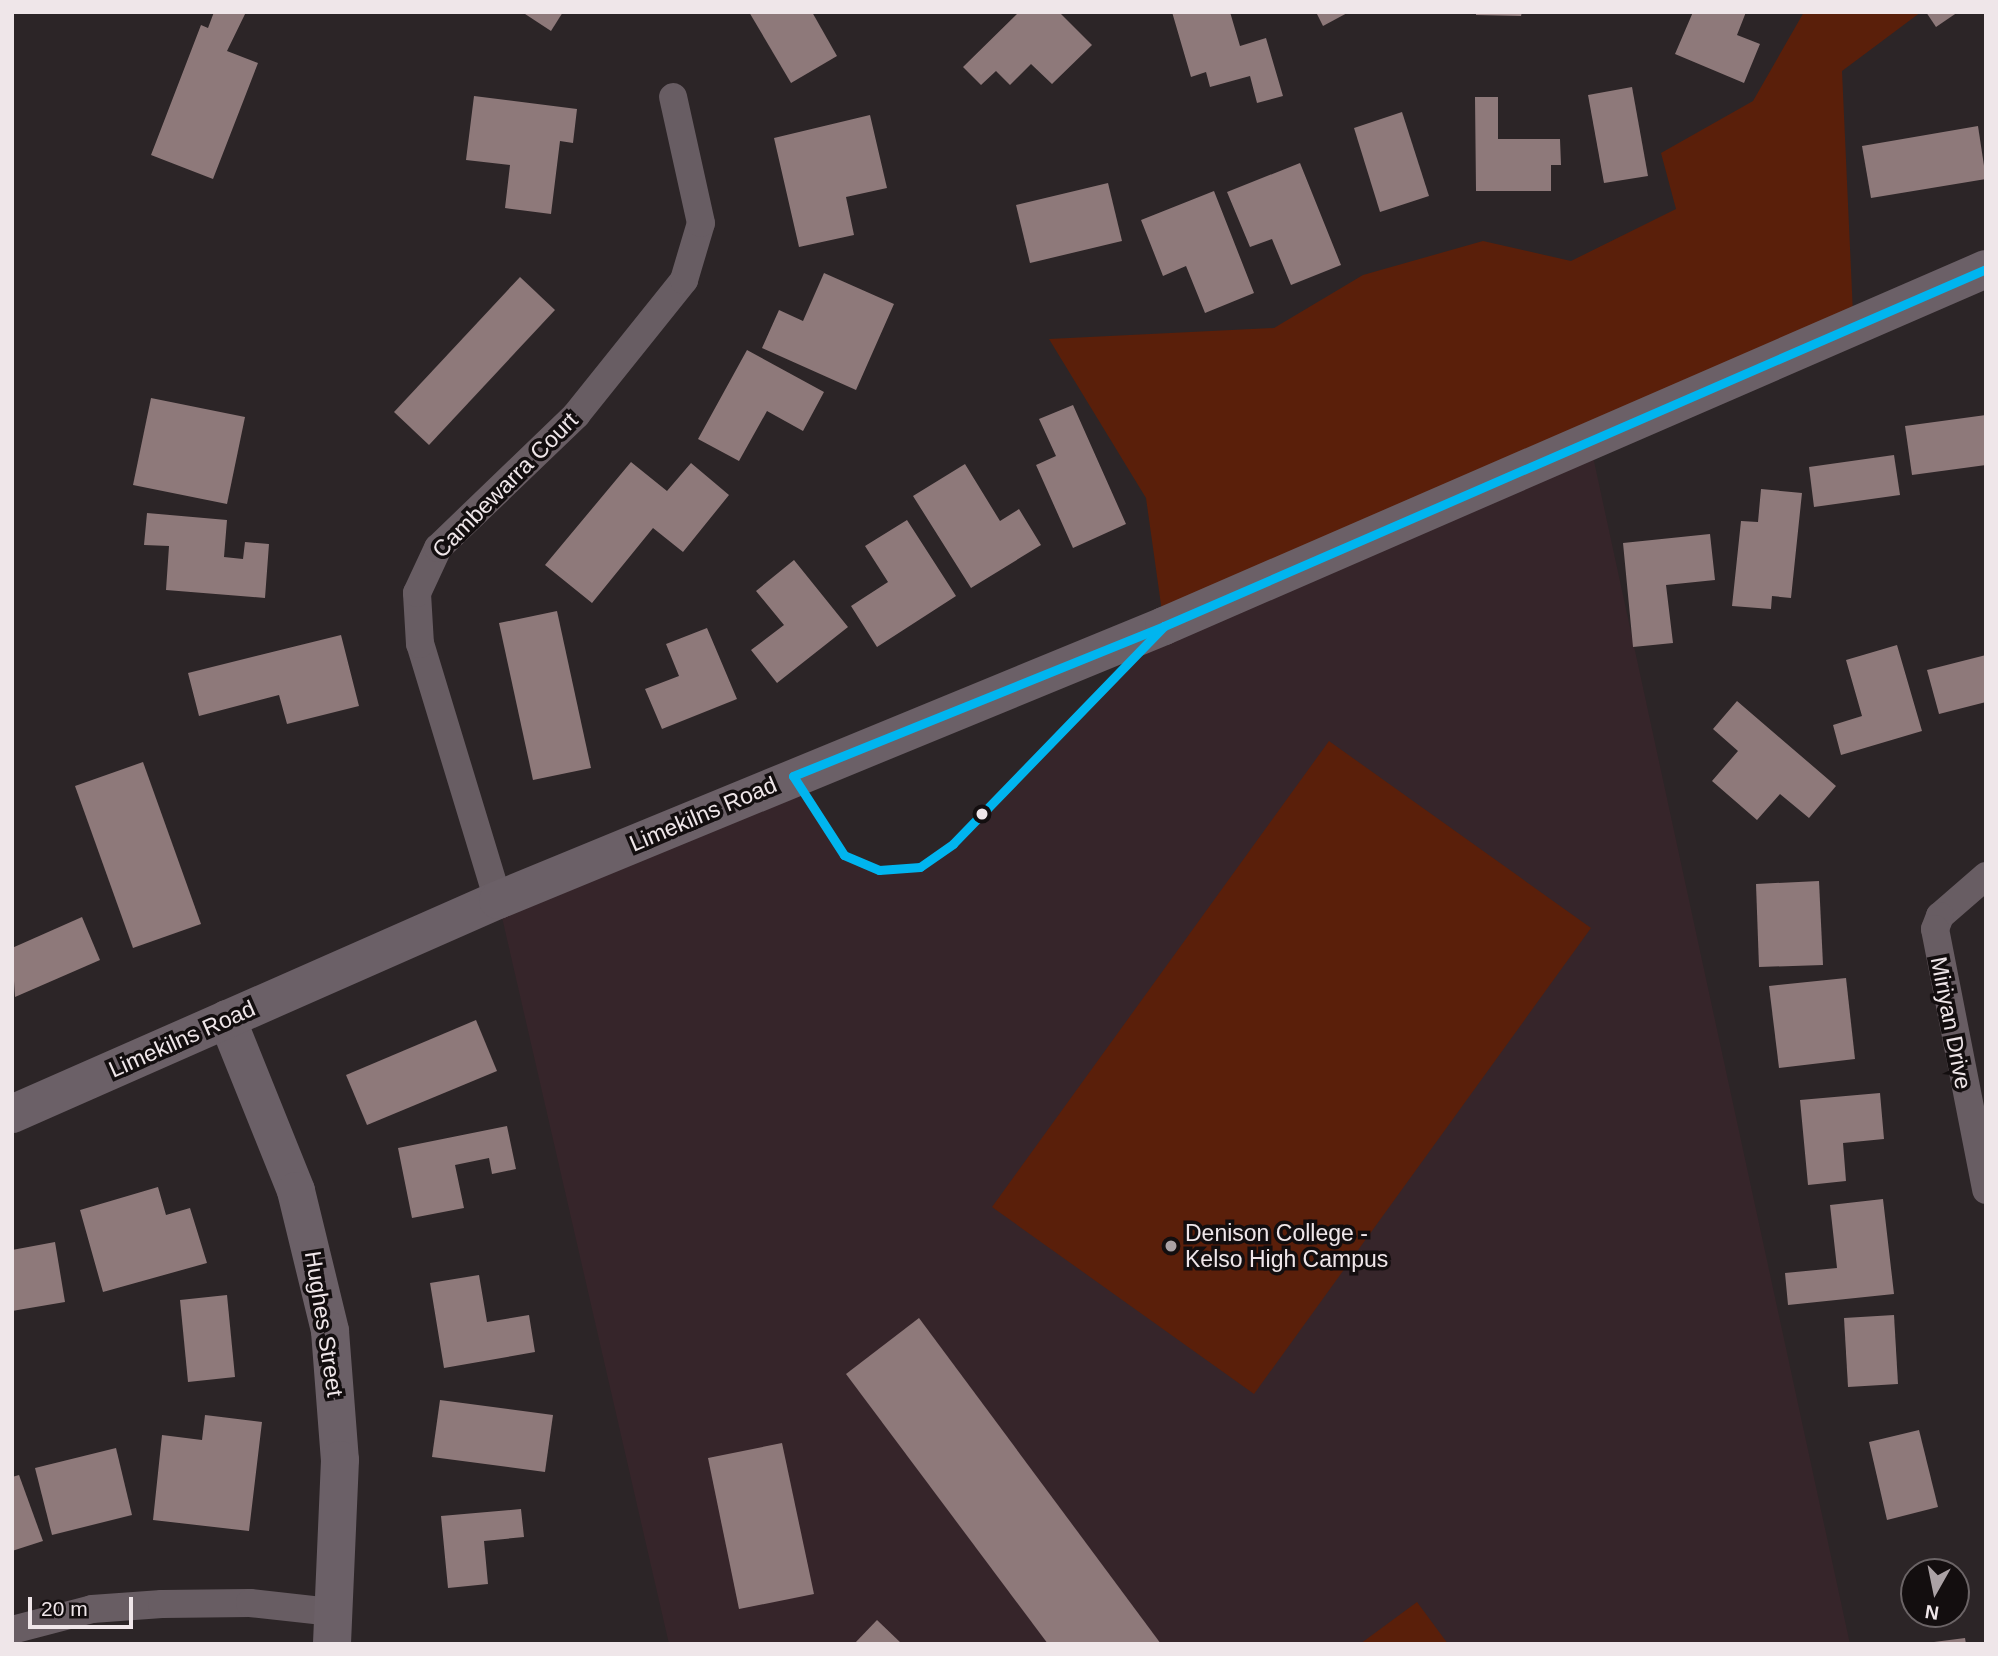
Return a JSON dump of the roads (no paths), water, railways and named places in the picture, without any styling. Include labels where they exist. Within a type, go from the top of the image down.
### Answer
[{"type":"main road","name":"Limekilns Road","points":[[12,1114],[498,900],[1164,626],[1588,438],[1986,269]]},
{"type":"main road","name":"Hughes Street","points":[[227,1019],[296,1191],[330,1331],[340,1460],[331,1628]]},
{"type":"street","name":"Cambewarra Court","points":[[498,900],[420,644],[417,593],[438,548],[576,415],[684,280],[701,223],[673,97]]},
{"type":"street","name":"Miriyan Drive","points":[[1986,876],[1940,916],[1935,929],[1986,1190]]},
{"type":"street","points":[[12,1630],[92,1609],[162,1604],[250,1603],[331,1628]]},
{"type":"place","name":"Denison College - Kelso High Campus","points":[[1171,1246]]}]
